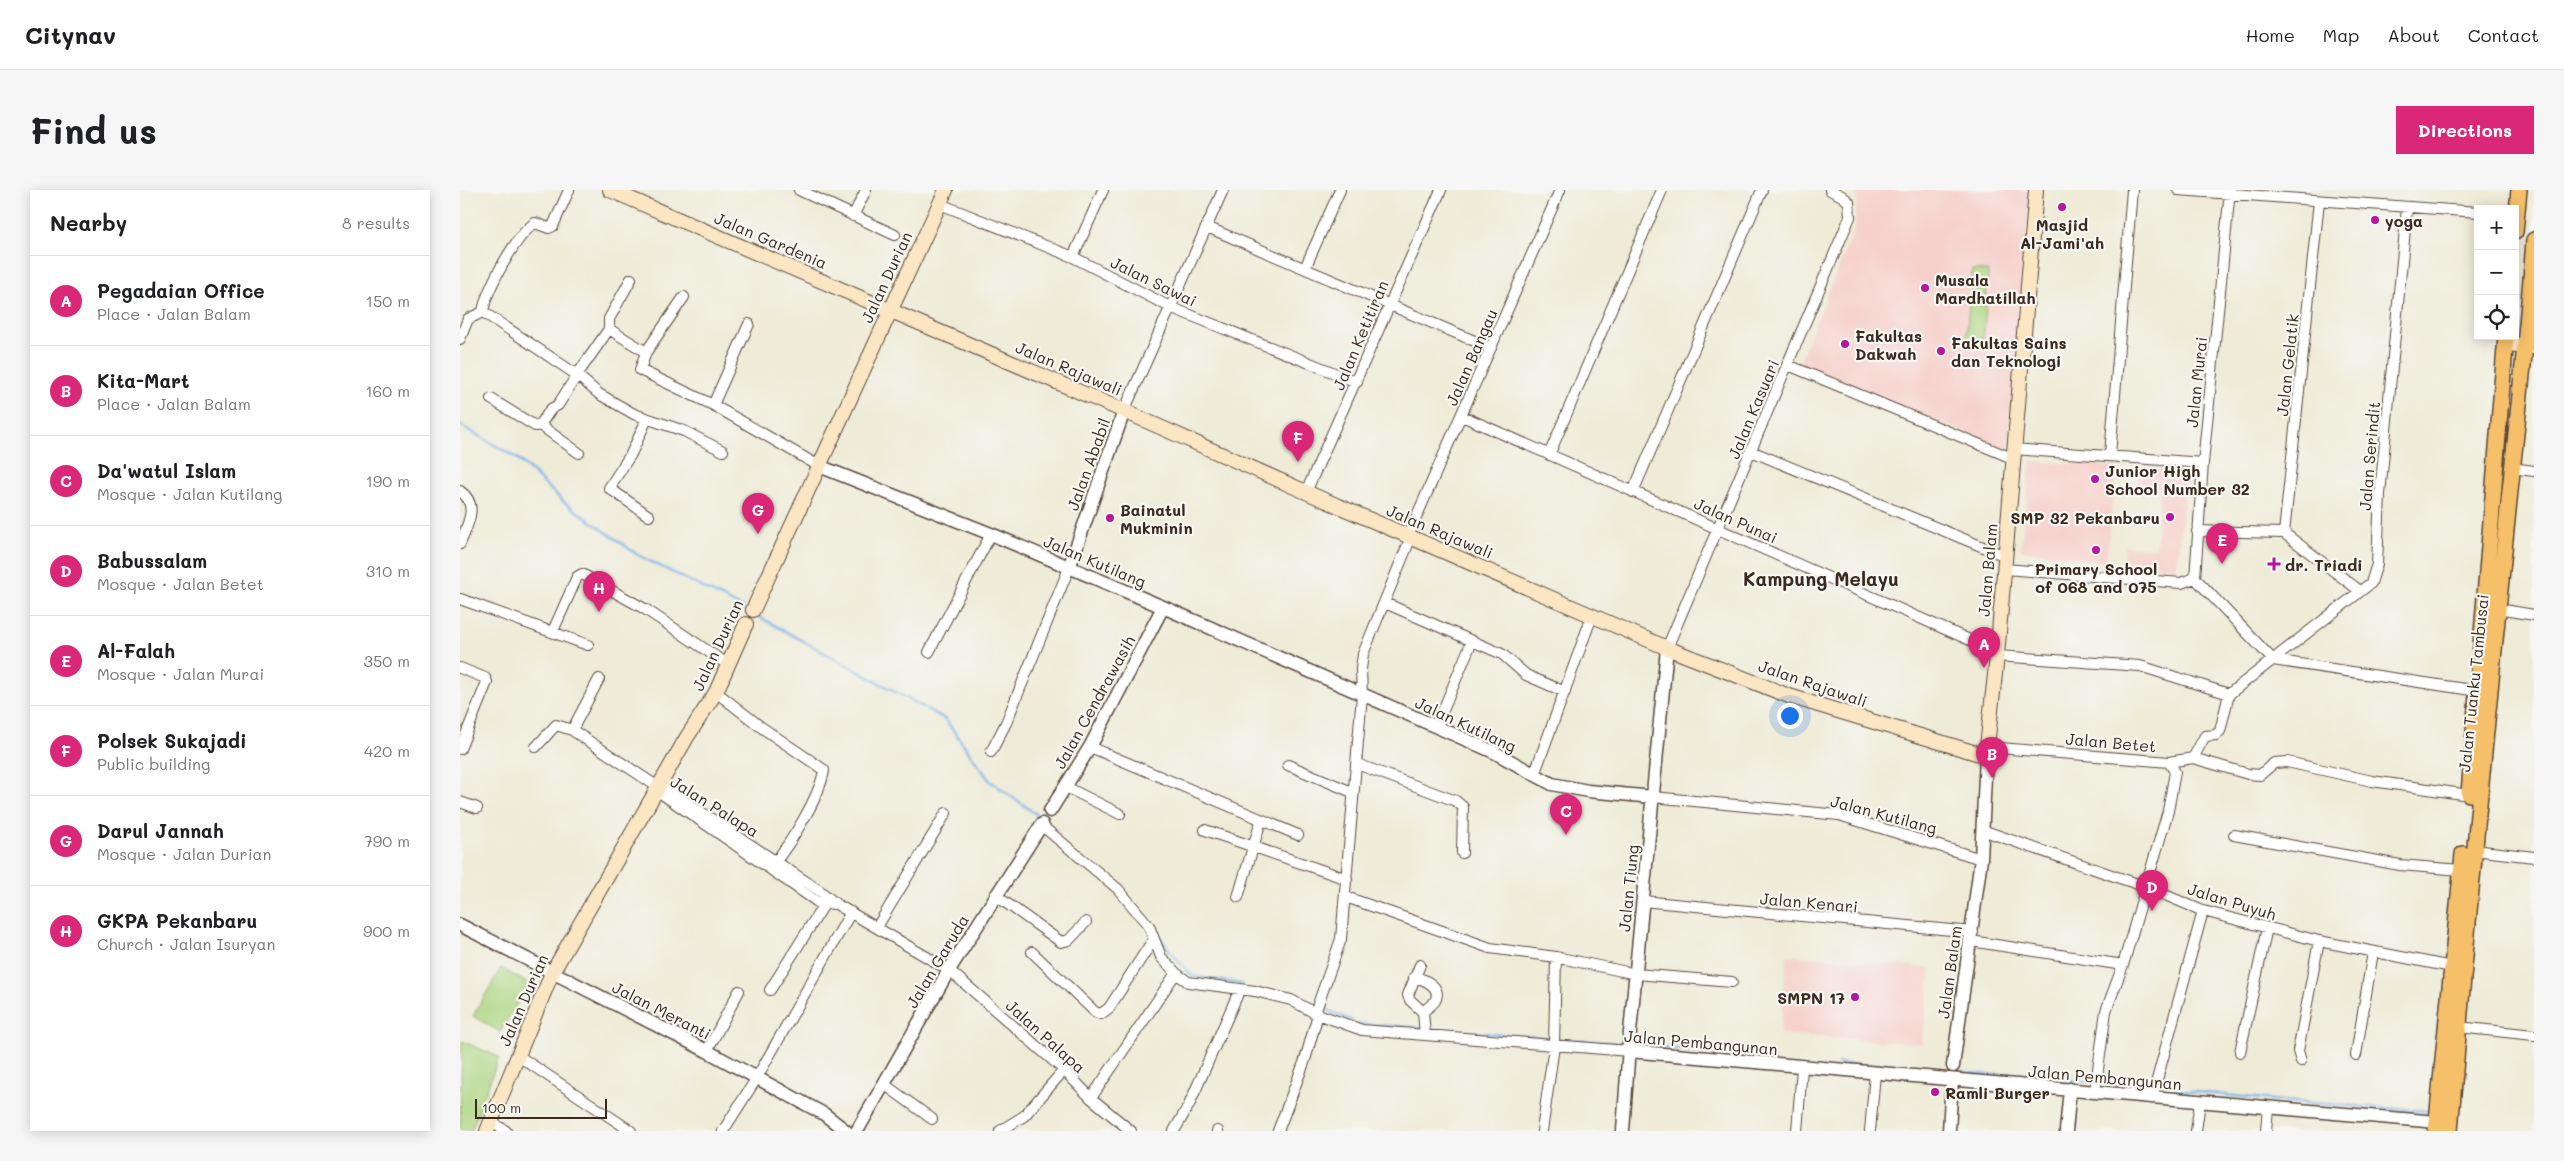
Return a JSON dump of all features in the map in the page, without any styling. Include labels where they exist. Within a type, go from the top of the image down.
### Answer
[{"type":"main road","name":"Jalan Gardenia","points":[[610,190],[890,310]]},
{"type":"main road","name":"Jalan Durian","points":[[752,610],[946,190]]},
{"type":"main road","name":"Jalan Balam","points":[[1987,752],[1998,654],[2036,190]]},
{"type":"main road","points":[[2518,205],[2520,190]]},
{"type":"main road","name":"Jalan Tuanku Tambusai","points":[[2450,1131],[2474,850],[2512,468],[2530,347],[2534,240]]},
{"type":"main road","name":"Jalan Rajawali","points":[[890,310],[1667,648],[1790,696],[1987,752]]},
{"type":"main road","points":[[2506,340],[2530,347]]},
{"type":"main road","name":"Jalan Tuanku Tambusai","points":[[2437,1126],[2469,795],[2506,340]]},
{"type":"main road","name":"Jalan Durian","points":[[489,1126],[552,972],[658,787],[716,692],[746,624]]},
{"type":"street","points":[[484,312],[489,290],[528,228],[535,223],[549,228],[553,226],[569,190]]},
{"type":"street","points":[[799,190],[815,193],[853,216],[895,235]]},
{"type":"street","points":[[853,216],[866,190]]},
{"type":"street","points":[[1072,257],[1103,190]]},
{"type":"street","name":"Jalan Ababil","points":[[991,752],[1006,723],[1068,568],[1124,411],[1223,190]]},
{"type":"street","points":[[1305,268],[1340,190]]},
{"type":"street","name":"Jalan Ketitiran","points":[[1306,492],[1357,382],[1440,190]]},
{"type":"street","name":"Jalan Bangau","points":[[1278,1131],[1305,1060],[1320,993],[1340,939],[1346,897],[1352,792],[1357,764],[1362,696],[1360,670],[1363,654],[1386,603],[1409,537],[1560,190]]},
{"type":"street","points":[[1549,455],[1662,190]]},
{"type":"street","points":[[1633,492],[1762,190]]},
{"type":"street","name":"Jalan Kasuari","points":[[1667,648],[1850,217],[1849,202],[1830,190]]},
{"type":"street","points":[[2110,455],[2132,190]]},
{"type":"street","points":[[2178,190],[2229,192],[2319,201],[2474,212]]},
{"type":"street","name":"Jalan Murai","points":[[2195,578],[2197,530],[2229,192]]},
{"type":"street","name":"Jalan Gelatik","points":[[2284,533],[2319,201]]},
{"type":"street","name":"Jalan Sawai","points":[[940,204],[1072,257],[1170,307],[1357,382]]},
{"type":"street","name":"Jalan Serindit","points":[[2229,694],[2371,583],[2377,564],[2380,494],[2407,208]]},
{"type":"street","points":[[1207,227],[1491,348]]},
{"type":"street","points":[[540,425],[551,409],[558,405],[609,329],[609,319],[630,279]]},
{"type":"street","points":[[684,297],[646,352],[640,364],[642,372],[713,406],[819,466]]},
{"type":"street","points":[[460,339],[468,319],[484,312]]},
{"type":"street","points":[[484,312],[578,375],[599,394],[647,419],[684,431],[723,451]]},
{"type":"street","points":[[713,406],[749,324]]},
{"type":"street","points":[[609,329],[646,352]]},
{"type":"street","points":[[1788,364],[2013,453],[2110,455],[2203,463]]},
{"type":"street","points":[[491,399],[535,426],[540,425],[579,453]]},
{"type":"street","name":"Jalan Punai","points":[[1462,416],[1998,654],[2140,666],[2229,694]]},
{"type":"street","points":[[647,419],[631,454],[610,488],[650,516]]},
{"type":"street","points":[[1751,451],[2005,563],[2181,583],[2195,578],[2274,660],[2478,691]]},
{"type":"street","name":"Jalan Kutilang","points":[[819,466],[992,534],[1163,607],[1362,696],[1494,752],[1552,784],[1588,792],[1654,796],[1839,815],[1980,858]]},
{"type":"street","points":[[2512,468],[2534,471]]},
{"type":"street","points":[[460,491],[468,497],[471,512],[460,544]]},
{"type":"street","points":[[2197,530],[2284,533],[2360,591]]},
{"type":"street","points":[[929,652],[992,534]]},
{"type":"street","points":[[553,631],[577,577],[582,574],[645,609],[727,664]]},
{"type":"street","points":[[460,599],[588,645]]},
{"type":"street","points":[[1386,603],[1506,656],[1530,677],[1565,692]]},
{"type":"street","name":"Jalan Cendrawasih","points":[[1050,811],[1090,747],[1163,607]]},
{"type":"street","name":"Jalan Durian","points":[[746,624],[752,610]]},
{"type":"street","points":[[2498,610],[2534,615]]},
{"type":"street","points":[[1534,775],[1592,616]]},
{"type":"street","points":[[1436,727],[1472,641]]},
{"type":"street","name":"Jalan Tiung","points":[[1623,1131],[1630,1032],[1667,648]]},
{"type":"street","points":[[460,668],[485,678],[487,682],[460,749]]},
{"type":"street","points":[[536,747],[556,725],[572,730],[598,679]]},
{"type":"street","points":[[716,692],[761,727],[824,770],[822,783],[812,802],[773,866]]},
{"type":"street","points":[[2193,758],[2205,736],[2216,735],[2220,731],[2229,694]]},
{"type":"street","name":"Jalan Palapa","points":[[572,730],[658,787],[665,788],[773,866],[830,902],[877,926],[949,970],[1064,1070],[1091,1098],[1131,1131]]},
{"type":"street","points":[[1090,747],[1261,821],[1298,835]]},
{"type":"street","name":"Jalan Betet","points":[[1987,752],[2169,762],[2175,772],[2174,788],[2146,887],[2123,965],[2106,1011],[2095,1091]]},
{"type":"street","name":"Jalan Balam","points":[[1950,1131],[1952,1075],[1972,937],[1980,858],[1987,752]]},
{"type":"street","points":[[2169,762],[2193,758],[2240,772],[2260,774],[2274,763],[2287,762],[2372,781],[2469,795]]},
{"type":"street","points":[[1357,764],[1456,801],[1463,807],[1462,853]]},
{"type":"street","points":[[1288,765],[1352,792]]},
{"type":"street","points":[[1066,787],[1120,814]]},
{"type":"street","points":[[460,802],[477,808]]},
{"type":"street","name":"Jalan Garuda","points":[[857,1131],[949,970],[1050,811]]},
{"type":"street","points":[[877,926],[946,813]]},
{"type":"street","points":[[1238,897],[1261,821]]},
{"type":"street","name":"Jalan Pembangunan","points":[[1041,824],[1118,889],[1144,920],[1161,957],[1176,973],[1193,984],[1240,989],[1291,1000],[1362,1030],[1424,1025],[1554,1043],[1629,1049],[1802,1068],[1875,1073],[1952,1075],[2070,1089],[2437,1126]]},
{"type":"street","points":[[1205,830],[1347,879]]},
{"type":"street","name":"Jalan Puyuh","points":[[1982,830],[2146,887],[2203,911],[2319,941],[2452,967]]},
{"type":"street","points":[[2234,835],[2400,865],[2461,870]]},
{"type":"street","points":[[2474,850],[2534,857]]},
{"type":"street","points":[[996,895],[1061,942],[1069,940],[1086,922]]},
{"type":"street","points":[[1346,897],[1490,948],[1556,957],[1636,974],[1732,982]]},
{"type":"street","name":"Jalan Kenari","points":[[1642,901],[1972,937],[2123,965]]},
{"type":"street","points":[[770,990],[830,902]]},
{"type":"street","points":[[2152,1097],[2203,911]]},
{"type":"street","points":[[722,1131],[756,1079],[851,912]]},
{"type":"street","name":"Jalan Meranti","points":[[460,925],[707,1051],[824,1114],[846,1131]]},
{"type":"street","points":[[2240,1052],[2267,928]]},
{"type":"street","points":[[1032,952],[1095,1012],[1101,1014],[1109,1008],[1153,940]]},
{"type":"street","points":[[2301,1061],[2298,1051],[2319,941]]},
{"type":"street","points":[[2356,1055],[2373,952]]},
{"type":"street","points":[[1542,1131],[1554,1043],[1556,957]]},
{"type":"street","points":[[1420,964],[1408,995],[1424,1025]]},
{"type":"street","points":[[1091,1098],[1176,973]]},
{"type":"street","points":[[1414,977],[1429,982],[1436,991],[1435,1001],[1424,1025]]},
{"type":"street","points":[[1174,1131],[1189,1105],[1240,989]]},
{"type":"street","points":[[707,1051],[739,991]]},
{"type":"street","points":[[2458,1027],[2534,1035]]},
{"type":"street","points":[[517,1055],[631,1131]]},
{"type":"street","points":[[1797,1131],[1802,1068]]},
{"type":"street","points":[[1003,1130],[1024,1116],[1064,1070]]},
{"type":"street","points":[[1870,1131],[1875,1073]]},
{"type":"street","points":[[884,1084],[932,1119]]},
{"type":"street","points":[[2066,1131],[2070,1089]]},
{"type":"street","points":[[2196,1131],[2200,1102]]},
{"type":"street","points":[[2266,1131],[2268,1108]]},
{"type":"street","points":[[489,1126],[506,1131]]},
{"type":"shaded area","points":[[1858,190],[2030,190],[2008,450],[1798,365],[1855,228]]},
{"type":"shaded area","points":[[2031,461],[2116,467],[2106,562],[2021,550]]},
{"type":"shaded area","name":"SMP 32 Pekanbaru","points":[[2140,467],[2187,471],[2176,569],[2123,562],[2125,546],[2156,548],[2160,488],[2137,485]]},
{"type":"shaded area","name":"SMPN 17","points":[[1787,955],[1931,968],[1922,1044],[1780,1034]]},
{"type":"green space","points":[[1972,270],[1988,271],[1986,303],[1970,302]]},
{"type":"green space","points":[[1969,304],[1986,306],[1983,341],[1966,340]]},
{"type":"green space","points":[[501,968],[529,984],[500,1032],[473,1016]]},
{"type":"green space","points":[[462,1041],[499,1057],[471,1131],[460,1129]]},
{"type":"waterway","points":[[460,425],[517,458],[564,502],[638,555],[749,611]]},
{"type":"waterway","points":[[754,614],[945,719],[990,781],[1043,819]]},
{"type":"waterway","points":[[1047,823],[1056,831]]},
{"type":"waterway","points":[[1156,932],[1192,976],[1242,984]]},
{"type":"waterway","points":[[1286,994],[1316,1005]]},
{"type":"waterway","points":[[1321,1007],[1353,1021]]},
{"type":"waterway","points":[[1358,1024],[1422,1028]]},
{"type":"waterway","points":[[1427,1029],[1552,1038]]},
{"type":"waterway","points":[[1557,1039],[1626,1044]]},
{"type":"waterway","points":[[1634,1045],[1733,1054]]},
{"type":"waterway","points":[[1838,1063],[2092,1082]]},
{"type":"waterway","points":[[2098,1083],[2152,1087]]},
{"type":"waterway","points":[[2157,1088],[2283,1101],[2428,1111]]},
{"type":"place","name":"Masjid Al-Jami'ah","points":[[2062,207]]},
{"type":"place","name":"yoga","points":[[2375,220]]},
{"type":"place","name":"Musala Mardhatillah","points":[[1925,288]]},
{"type":"place","name":"Fakultas Dakwah","points":[[1845,344]]},
{"type":"place","name":"Fakultas Sains dan Teknologi","points":[[1941,351]]},
{"type":"place","name":"Polsek Sukajadi","points":[[1298,462]]},
{"type":"place","name":"Junior High School Number 32","points":[[2095,479]]},
{"type":"place","name":"SMP 32 Pekanbaru","points":[[2170,517]]},
{"type":"place","name":"Bainatul Mukminin","points":[[1110,518]]},
{"type":"place","name":"Darul Jannah","points":[[758,534]]},
{"type":"place","name":"Primary School of 068 and 075","points":[[2096,550]]},
{"type":"place","name":"Al-Falah","points":[[2222,564]]},
{"type":"place","name":"dr. Triadi","points":[[2274,564]]},
{"type":"place","name":"GKPA Pekanbaru","points":[[599,612]]},
{"type":"place","name":"Pegadaian Office","points":[[1984,668]]},
{"type":"place","name":"Kita-Mart","points":[[1992,778]]},
{"type":"place","name":"Da'watul Islam","points":[[1566,835]]},
{"type":"place","name":"Babussalam","points":[[2152,911]]},
{"type":"place","name":"SMPN 17","points":[[1855,997]]},
{"type":"place","name":"Ramli Burger","points":[[1935,1092]]},
{"type":"district","name":"Kampung Melayu","points":[[1821,578]]}]
